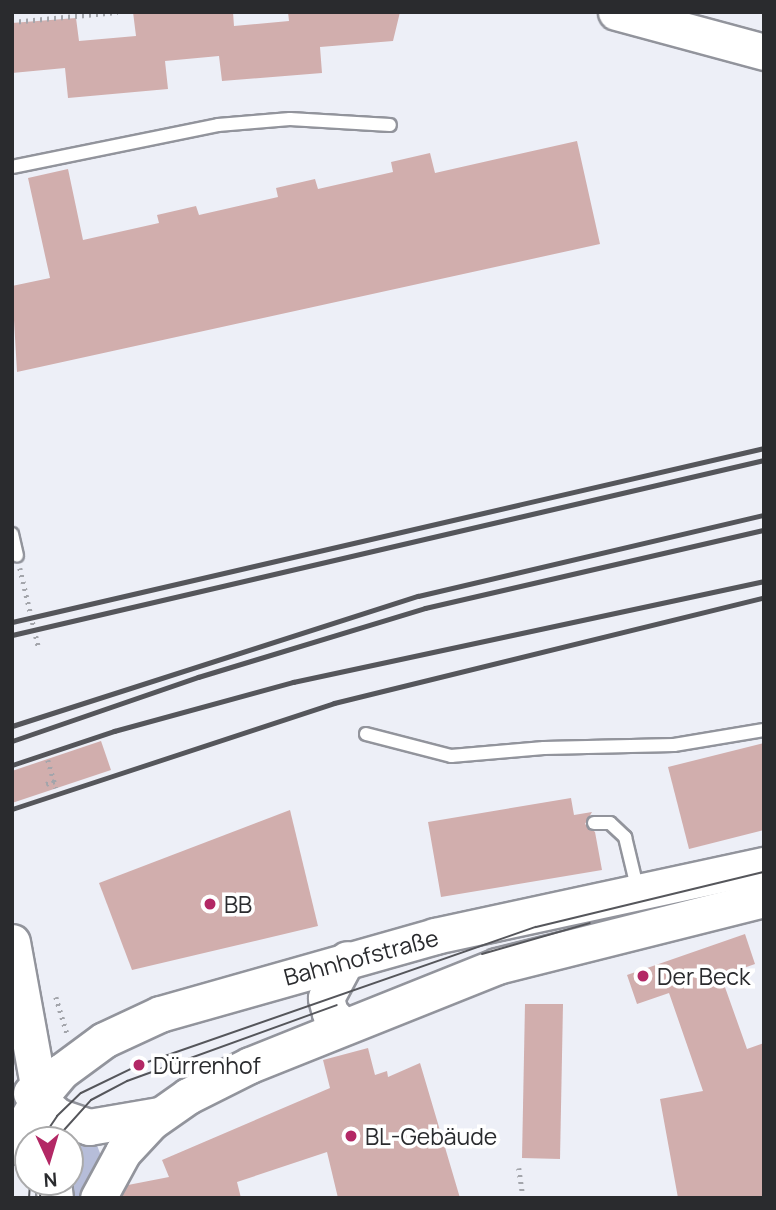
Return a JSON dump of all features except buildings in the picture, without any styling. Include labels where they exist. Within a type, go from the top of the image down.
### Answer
[{"type":"main road","points":[[616,12],[764,52]]},
{"type":"main road","name":"Bahnhofstraße","points":[[12,1146],[42,1110],[76,1059],[159,1014],[347,959],[461,930],[639,895],[764,865]]},
{"type":"main road","name":"Bahnhofstraße","points":[[98,1198],[123,1152],[159,1115],[216,1081],[342,1025],[518,959],[764,899]]},
{"type":"main road","points":[[12,942],[42,1110]]},
{"type":"main road","points":[[342,1025],[330,1013],[326,998],[347,959]]},
{"type":"main road","points":[[12,1062],[42,1110],[89,1127],[159,1115]]},
{"type":"lane","points":[[12,167],[218,125],[290,119],[390,125]]},
{"type":"lane","points":[[12,534],[17,555]]},
{"type":"lane","points":[[366,734],[451,756],[544,748],[674,745],[764,730]]},
{"type":"lane","points":[[594,823],[610,823],[625,837],[639,895]]},
{"type":"path","points":[[12,22],[118,12]]},
{"type":"path","points":[[17,555],[39,649]]},
{"type":"path","points":[[48,760],[57,788]]},
{"type":"path","points":[[46,784],[55,782]]},
{"type":"path","points":[[56,997],[76,1059]]},
{"type":"path","points":[[519,1168],[523,1198]]},
{"type":"shaded area","points":[[84,1138],[95,1140],[103,1161],[87,1198],[70,1198],[84,1196]]},
{"type":"tram line","points":[[50,1126],[81,1093],[139,1065],[536,927],[764,872]]},
{"type":"tram line","points":[[482,954],[590,923]]},
{"type":"tram line","points":[[68,1126],[91,1100],[127,1081],[337,1005]]},
{"type":"railway","points":[[12,622],[764,448]]},
{"type":"railway","points":[[12,635],[764,460]]},
{"type":"railway","points":[[12,726],[418,596],[764,515]]},
{"type":"railway","points":[[12,741],[198,677],[425,608],[764,530]]},
{"type":"railway","points":[[12,765],[114,731],[293,682],[764,581]]},
{"type":"railway","points":[[12,809],[334,703],[764,597]]},
{"type":"place","name":"BB","points":[[210,904]]},
{"type":"place","name":"Der Beck","points":[[643,976]]},
{"type":"place","name":"Dürrenhof","points":[[139,1065]]},
{"type":"place","name":"BL-Gebäude","points":[[351,1136]]}]
